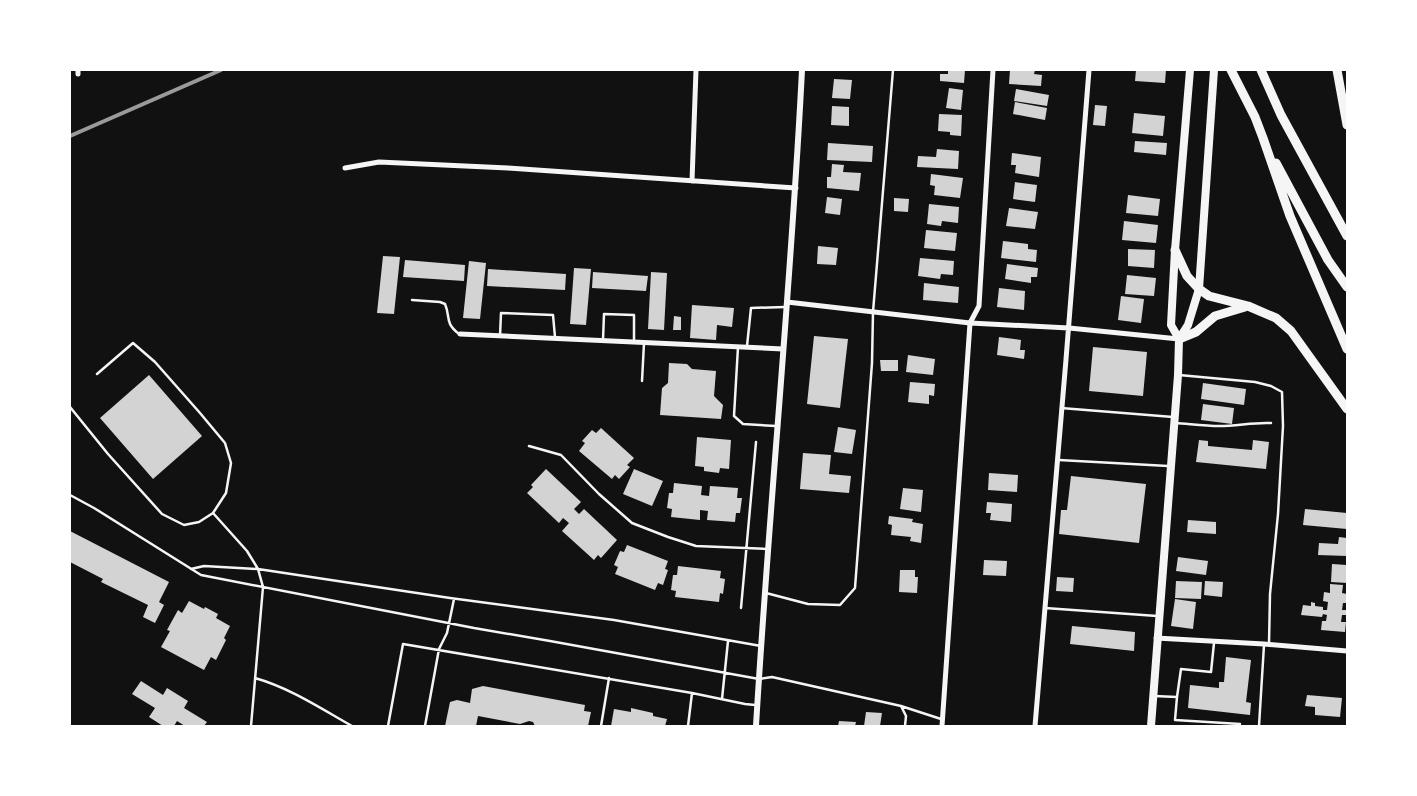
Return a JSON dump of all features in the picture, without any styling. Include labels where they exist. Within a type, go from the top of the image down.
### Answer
[{"type":"highway","points":[[1231,70],[1264,138],[1328,260],[1347,287]]},
{"type":"highway","points":[[1261,70],[1281,115],[1347,236]]},
{"type":"highway","points":[[1337,70],[1347,125]]},
{"type":"highway","points":[[1264,138],[1290,216],[1347,349]]},
{"type":"highway","points":[[1175,250],[1187,276],[1199,289],[1209,296],[1248,306],[1276,318],[1291,331],[1347,409]]},
{"type":"highway","points":[[1179,339],[1196,332],[1215,316],[1248,306]]},
{"type":"main road","points":[[1179,339],[1171,325],[1175,250],[1190,70]]},
{"type":"main road","points":[[1151,726],[1156,638],[1178,375],[1179,339],[1188,325],[1199,289],[1214,70]]},
{"type":"street","points":[[692,181],[696,70]]},
{"type":"street","points":[[756,726],[796,188],[802,70]]},
{"type":"street","points":[[942,726],[970,323],[980,306],[993,70]]},
{"type":"street","points":[[1035,726],[1089,70]]},
{"type":"street","points":[[346,168],[380,162],[508,168],[796,188]]},
{"type":"street","points":[[787,304],[970,323],[1069,328],[1179,339]]},
{"type":"street","points":[[460,334],[783,350]]},
{"type":"street","points":[[1156,638],[1267,644],[1347,651]]},
{"type":"lane","points":[[765,592],[808,604],[840,605],[855,588],[872,363],[873,312],[893,70]]},
{"type":"lane","points":[[412,300],[446,304],[448,310],[447,318],[452,328],[460,334]]},
{"type":"lane","points":[[747,348],[751,308],[787,304]]},
{"type":"lane","points":[[500,336],[501,313],[553,315],[556,339]]},
{"type":"lane","points":[[604,341],[604,314],[634,315],[634,342]]},
{"type":"lane","points":[[70,407],[108,454],[162,514],[184,525],[199,522],[213,513],[226,493],[231,463],[225,443],[200,413],[155,362],[133,343],[97,374]]},
{"type":"lane","points":[[642,381],[644,343]]},
{"type":"lane","points":[[738,347],[734,416],[743,424],[777,426]]},
{"type":"lane","points":[[1178,375],[1255,382],[1272,386],[1282,392],[1283,426],[1278,514],[1259,726]]},
{"type":"lane","points":[[1062,408],[1217,426],[1245,426],[1256,422],[1271,423]]},
{"type":"lane","points":[[741,608],[756,442]]},
{"type":"lane","points":[[529,446],[561,455],[599,494],[632,523],[696,546],[768,549]]},
{"type":"lane","points":[[1056,459],[1170,467]]},
{"type":"lane","points":[[70,495],[94,508],[201,576],[759,679],[772,677],[901,706],[943,720]]},
{"type":"lane","points":[[213,513],[247,551],[258,569],[263,587],[251,726]]},
{"type":"lane","points":[[192,569],[204,566],[258,569],[454,599],[614,620],[761,646]]},
{"type":"lane","points":[[424,726],[438,649],[447,633],[454,599]]},
{"type":"lane","points":[[1044,608],[1158,616]]},
{"type":"lane","points":[[722,699],[728,641]]},
{"type":"lane","points":[[1214,641],[1211,672],[1181,669],[1175,720],[1240,724]]},
{"type":"lane","points":[[388,726],[403,644],[757,705]]},
{"type":"lane","points":[[255,678],[276,684],[352,726]]},
{"type":"lane","points":[[601,726],[609,678]]},
{"type":"lane","points":[[688,726],[692,693]]},
{"type":"lane","points":[[1153,696],[1177,697]]},
{"type":"lane","points":[[901,706],[906,716],[906,726]]},
{"type":"building","points":[[948,70],[965,70],[964,83],[940,81],[940,74],[948,74]]},
{"type":"building","points":[[1010,70],[1035,70],[1034,74],[1042,75],[1041,86],[1009,84]]},
{"type":"building","points":[[1136,70],[1166,70],[1165,83],[1135,81]]},
{"type":"building","points":[[834,79],[852,80],[850,99],[832,98]]},
{"type":"building","points":[[949,88],[963,90],[961,110],[946,108]]},
{"type":"building","points":[[1016,89],[1049,95],[1047,106],[1014,101]]},
{"type":"building","points":[[1015,102],[1047,108],[1045,120],[1013,114]]},
{"type":"building","points":[[1095,105],[1107,106],[1105,126],[1093,125]]},
{"type":"building","points":[[832,106],[849,107],[849,126],[831,125]]},
{"type":"building","points":[[1134,113],[1165,116],[1163,136],[1132,133]]},
{"type":"building","points":[[939,114],[962,115],[961,136],[950,135],[950,132],[938,131]]},
{"type":"building","points":[[1135,141],[1167,143],[1166,155],[1134,152]]},
{"type":"building","points":[[828,143],[873,146],[872,162],[827,160]]},
{"type":"building","points":[[937,149],[959,151],[958,169],[917,167],[918,156],[936,157]]},
{"type":"building","points":[[1012,153],[1041,157],[1039,177],[1015,173],[1016,165],[1011,165]]},
{"type":"building","points":[[832,164],[844,165],[843,172],[861,173],[859,191],[827,188],[827,177],[831,177]]},
{"type":"building","points":[[931,174],[963,178],[960,198],[934,195],[935,186],[930,185]]},
{"type":"building","points":[[1015,182],[1037,185],[1035,202],[1013,199]]},
{"type":"building","points":[[1128,195],[1160,199],[1158,216],[1126,213]]},
{"type":"building","points":[[827,197],[842,199],[840,215],[825,213]]},
{"type":"building","points":[[894,198],[909,199],[908,212],[894,211]]},
{"type":"building","points":[[929,204],[959,207],[958,223],[942,221],[941,226],[927,224]]},
{"type":"building","points":[[1009,208],[1038,212],[1035,229],[1006,226]]},
{"type":"building","points":[[1124,221],[1158,225],[1156,243],[1122,240]]},
{"type":"building","points":[[926,230],[957,233],[955,251],[924,248]]},
{"type":"building","points":[[1003,241],[1028,244],[1028,249],[1037,250],[1036,262],[1001,258]]},
{"type":"building","points":[[818,246],[838,248],[836,265],[817,264]]},
{"type":"building","points":[[1128,249],[1155,250],[1154,268],[1128,266]]},
{"type":"building","points":[[383,256],[400,257],[394,314],[377,313]]},
{"type":"building","points":[[920,258],[954,261],[953,275],[941,274],[940,279],[918,276]]},
{"type":"building","points":[[405,260],[465,265],[464,281],[403,277]]},
{"type":"building","points":[[469,261],[486,263],[480,319],[463,318]]},
{"type":"building","points":[[1007,264],[1038,268],[1037,277],[1031,277],[1031,283],[1005,279]]},
{"type":"building","points":[[574,268],[591,269],[586,325],[570,324]]},
{"type":"building","points":[[488,269],[566,274],[565,290],[487,286]]},
{"type":"building","points":[[593,272],[648,276],[646,291],[592,288]]},
{"type":"building","points":[[651,272],[667,273],[664,330],[648,329]]},
{"type":"building","points":[[1127,275],[1156,278],[1154,296],[1125,294]]},
{"type":"building","points":[[924,283],[959,287],[958,303],[923,300]]},
{"type":"building","points":[[999,288],[1025,291],[1024,310],[997,307]]},
{"type":"building","points":[[1121,296],[1144,299],[1141,323],[1118,320]]},
{"type":"building","points":[[692,305],[734,308],[732,327],[717,325],[716,340],[690,338]]},
{"type":"building","points":[[674,316],[681,317],[681,330],[673,330]]},
{"type":"building","points":[[814,336],[848,339],[840,408],[807,404]]},
{"type":"building","points":[[999,337],[1021,340],[1020,350],[1025,350],[1024,359],[997,355]]},
{"type":"building","points":[[1093,347],[1147,352],[1143,396],[1089,391]]},
{"type":"building","points":[[908,355],[935,359],[933,375],[906,372]]},
{"type":"building","points":[[880,360],[898,360],[898,371],[881,371]]},
{"type":"building","points":[[669,363],[687,364],[692,369],[716,371],[714,396],[723,405],[721,419],[660,415],[662,388],[668,383]]},
{"type":"building","points":[[149,375],[202,436],[153,479],[100,418]]},
{"type":"building","points":[[910,382],[935,384],[934,396],[929,395],[929,404],[908,402]]},
{"type":"building","points":[[1203,383],[1246,389],[1244,405],[1201,399]]},
{"type":"building","points":[[1203,404],[1234,408],[1232,424],[1201,420]]},
{"type":"building","points":[[838,427],[856,430],[852,454],[834,452]]},
{"type":"building","points":[[601,428],[634,458],[627,465],[630,467],[619,479],[615,475],[612,479],[579,451],[585,443],[582,441],[592,430],[596,433]]},
{"type":"building","points":[[697,437],[731,440],[729,469],[720,468],[719,473],[704,471],[704,467],[695,466]]},
{"type":"building","points":[[1199,440],[1208,441],[1208,446],[1252,450],[1253,440],[1269,442],[1266,469],[1196,462]]},
{"type":"building","points":[[803,453],[831,455],[829,474],[851,476],[849,493],[800,489]]},
{"type":"building","points":[[546,469],[581,502],[574,509],[579,514],[584,509],[617,540],[601,558],[598,555],[594,560],[562,531],[569,523],[563,518],[559,523],[527,493],[533,487],[531,485]]},
{"type":"building","points":[[634,469],[663,481],[652,506],[623,494]]},
{"type":"building","points":[[989,473],[1018,475],[1017,492],[988,490]]},
{"type":"building","points":[[1071,476],[1146,484],[1139,543],[1059,534],[1061,510],[1067,510]]},
{"type":"building","points":[[674,483],[702,486],[701,495],[709,496],[710,486],[738,488],[737,498],[742,498],[740,513],[736,513],[735,522],[707,520],[708,511],[700,510],[700,520],[671,517],[672,509],[667,508],[669,493],[673,493]]},
{"type":"building","points":[[903,488],[923,490],[921,512],[900,509]]},
{"type":"building","points":[[987,502],[1012,504],[1011,522],[990,520],[991,513],[986,513]]},
{"type":"building","points":[[1305,509],[1347,513],[1347,529],[1303,525]]},
{"type":"building","points":[[889,516],[913,519],[912,522],[923,524],[921,543],[910,541],[911,537],[891,535],[892,525],[888,524]]},
{"type":"building","points":[[1188,520],[1216,522],[1216,534],[1187,532]]},
{"type":"building","points":[[70,531],[169,582],[159,602],[164,605],[155,623],[143,617],[148,605],[101,582],[103,579],[70,562]]},
{"type":"building","points":[[1339,537],[1347,538],[1347,556],[1318,555],[1319,543],[1338,544]]},
{"type":"building","points":[[627,545],[668,561],[665,569],[668,570],[663,585],[658,583],[655,590],[615,574],[618,567],[614,565],[620,551],[624,552]]},
{"type":"building","points":[[1178,557],[1208,561],[1206,575],[1176,571]]},
{"type":"building","points":[[984,560],[1007,561],[1006,576],[983,575]]},
{"type":"building","points":[[1332,564],[1347,565],[1347,583],[1331,582]]},
{"type":"building","points":[[678,566],[721,571],[720,578],[725,579],[723,594],[720,593],[719,602],[675,597],[676,591],[671,590],[673,575],[677,575]]},
{"type":"building","points":[[900,570],[915,570],[915,577],[918,577],[917,593],[899,592]]},
{"type":"building","points":[[1057,577],[1074,578],[1073,592],[1056,591]]},
{"type":"building","points":[[1176,581],[1202,582],[1201,599],[1175,598]]},
{"type":"building","points":[[1205,581],[1223,582],[1222,597],[1204,595]]},
{"type":"building","points":[[1330,584],[1343,585],[1342,593],[1347,594],[1347,603],[1343,603],[1342,610],[1347,610],[1347,615],[1342,615],[1341,622],[1346,622],[1345,632],[1321,630],[1322,621],[1326,621],[1327,615],[1323,614],[1322,617],[1301,615],[1303,605],[1311,606],[1311,602],[1315,603],[1315,606],[1323,607],[1323,610],[1327,610],[1328,602],[1323,601],[1324,592],[1330,593]]},
{"type":"building","points":[[1175,599],[1196,602],[1193,629],[1171,626]]},
{"type":"building","points":[[189,601],[218,614],[216,618],[230,626],[224,638],[226,640],[216,660],[211,657],[204,670],[161,647],[170,631],[167,630],[178,610],[182,613]]},
{"type":"building","points":[[1072,626],[1135,632],[1134,651],[1070,644]]},
{"type":"building","points":[[1226,657],[1251,660],[1246,702],[1251,703],[1250,715],[1188,708],[1190,685],[1219,688],[1219,682],[1224,682]]},
{"type":"building","points":[[141,681],[163,695],[167,688],[188,701],[184,708],[207,722],[204,726],[185,726],[177,721],[174,726],[163,726],[149,717],[155,708],[132,694]]},
{"type":"building","points":[[483,686],[585,705],[584,711],[591,712],[588,726],[535,726],[533,722],[529,721],[520,724],[478,716],[476,726],[445,726],[450,702],[457,700],[470,703],[472,689]]},
{"type":"building","points":[[1307,695],[1342,698],[1340,717],[1315,715],[1315,707],[1305,706]]},
{"type":"building","points":[[631,708],[653,713],[653,716],[667,719],[665,726],[611,726],[614,709],[631,712]]},
{"type":"building","points":[[866,712],[882,713],[880,726],[864,726]]},
{"type":"building","points":[[839,721],[856,722],[855,726],[838,726]]},
{"type":"railway","points":[[70,136],[221,70]]}]
